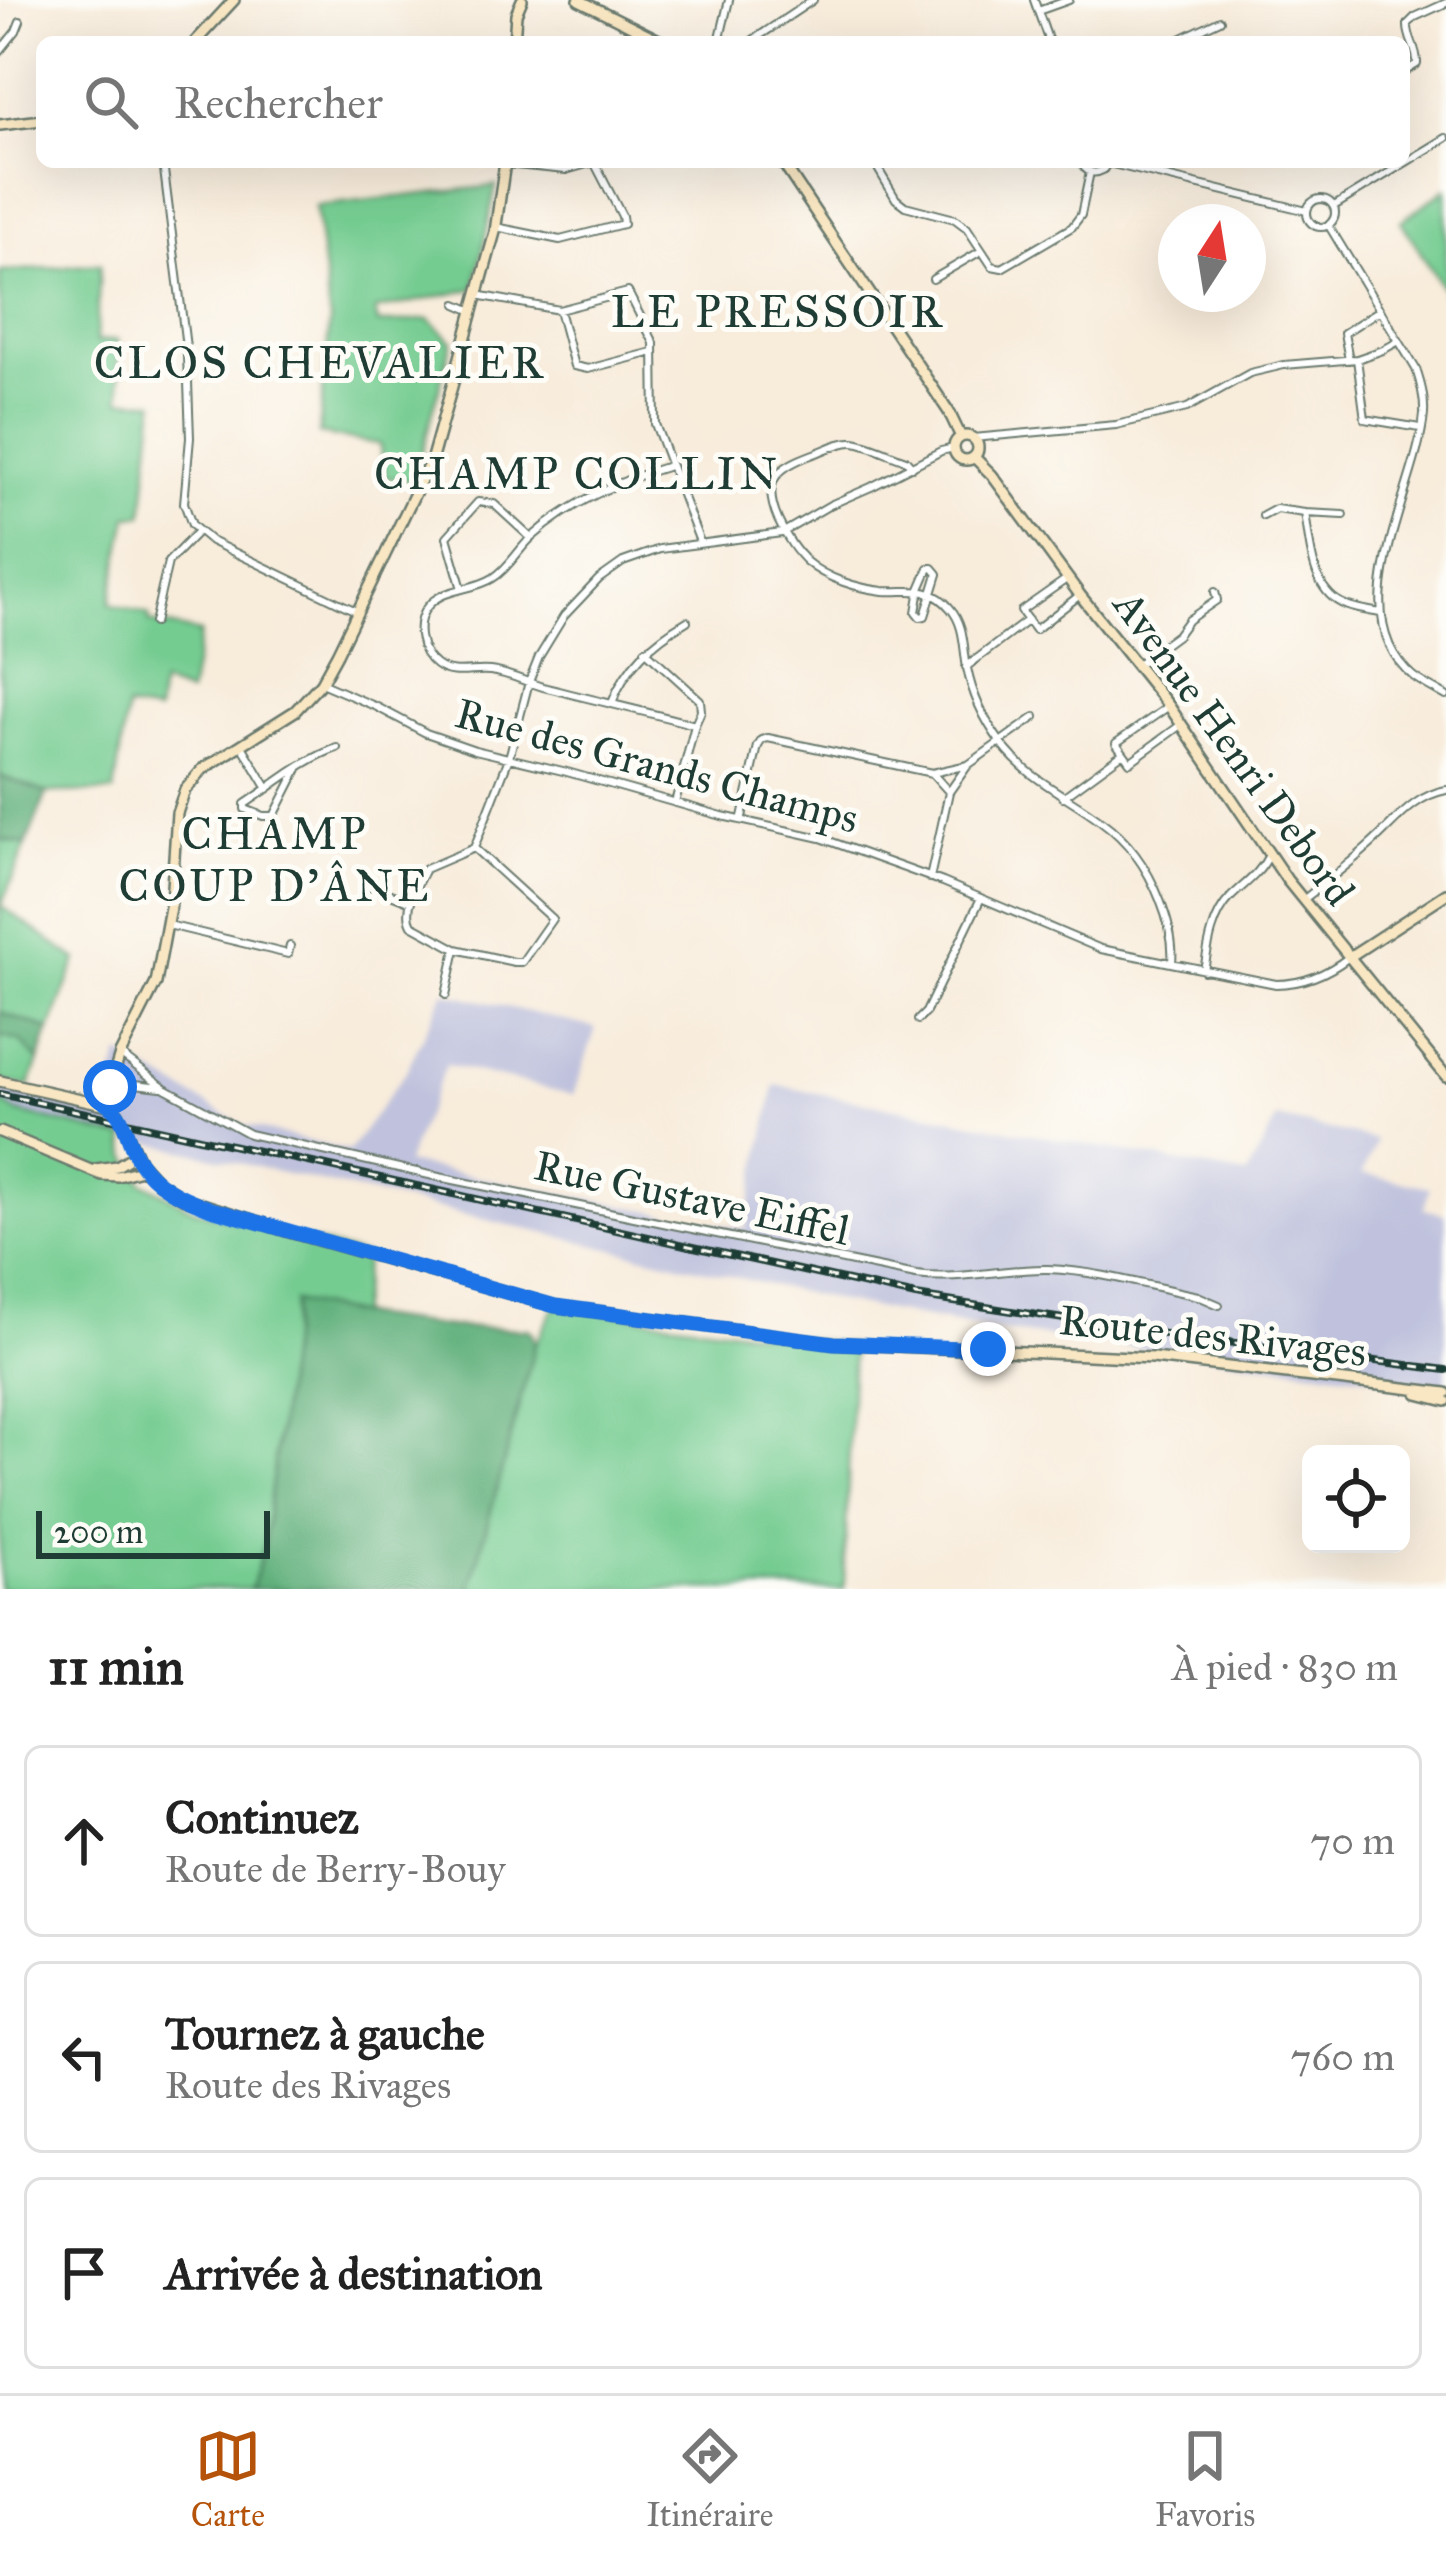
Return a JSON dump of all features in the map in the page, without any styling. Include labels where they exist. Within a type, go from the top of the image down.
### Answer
[{"type":"street","points":[[201,36],[234,0]]},
{"type":"street","points":[[514,36],[522,0]]},
{"type":"street","points":[[579,0],[651,36]]},
{"type":"street","points":[[721,36],[729,0]]},
{"type":"street","points":[[758,36],[813,0]]},
{"type":"street","points":[[1034,0],[1047,36]]},
{"type":"street","points":[[1038,10],[1070,0]]},
{"type":"street","points":[[1410,36],[1408,24],[1415,17],[1446,3]]},
{"type":"street","points":[[1185,36],[1220,20]]},
{"type":"street","points":[[0,51],[20,21]]},
{"type":"street","points":[[1410,37],[1418,55],[1417,64],[1410,68]]},
{"type":"street","points":[[0,125],[36,121]]},
{"type":"street","points":[[1410,160],[1446,138]]},
{"type":"street","points":[[165,168],[187,355],[187,515],[211,541],[358,612]]},
{"type":"street","points":[[0,1081],[106,1103],[120,1054],[156,983],[185,790],[203,769],[295,711],[321,683],[358,612],[432,458],[496,227],[504,168]]},
{"type":"street","points":[[496,227],[560,240],[623,224],[597,168]]},
{"type":"street","points":[[786,168],[961,437]]},
{"type":"street","points":[[878,168],[896,199],[905,206],[955,219],[968,228],[992,266],[1002,268],[1072,227],[1081,215],[1090,172]]},
{"type":"street","points":[[1086,168],[1090,172]]},
{"type":"street","points":[[1090,172],[1104,168]]},
{"type":"street","points":[[1129,168],[1307,211]]},
{"type":"street","points":[[1334,206],[1397,168]]},
{"type":"street","points":[[1320,199],[1334,206],[1336,215],[1329,226],[1321,228],[1313,225],[1307,211],[1320,199]]},
{"type":"street","points":[[1329,226],[1416,369],[1423,391],[1422,429],[1382,581],[1380,613],[1386,639],[1400,662],[1414,677],[1446,696]]},
{"type":"street","points":[[933,279],[981,251]]},
{"type":"street","points":[[477,295],[559,310],[628,292],[650,330],[655,351],[655,424],[700,542]]},
{"type":"street","points":[[457,304],[473,310]]},
{"type":"street","points":[[559,310],[574,366],[588,368],[655,351]]},
{"type":"street","points":[[1380,310],[1344,333],[1365,419],[1422,429]]},
{"type":"street","points":[[961,437],[1116,425],[1187,408],[1247,374],[1270,367],[1353,360],[1400,341]]},
{"type":"street","points":[[474,848],[552,919],[522,962],[456,949],[410,922],[407,915],[425,869],[474,848],[509,758],[539,657],[564,616],[599,579],[643,554],[782,532],[954,448],[961,437]]},
{"type":"street","points":[[954,448],[961,459],[974,457],[978,451],[974,438]]},
{"type":"street","points":[[912,467],[906,460],[852,442],[804,458],[780,471],[772,487],[782,532],[805,560],[840,580],[878,590],[920,589],[950,607],[959,621],[974,694],[1000,741],[1037,779],[1119,835],[1143,865],[1164,909],[1172,964]]},
{"type":"street","name":"Avenue Henri Debord","points":[[974,457],[1169,706],[1303,900],[1446,1076]]},
{"type":"street","points":[[669,466],[597,492],[531,538],[492,579],[441,595],[422,614],[420,634],[425,652],[448,671],[499,672],[695,725]]},
{"type":"street","points":[[462,589],[447,537],[478,502],[494,504],[531,538]]},
{"type":"street","points":[[1263,516],[1276,509],[1344,515]]},
{"type":"street","points":[[1305,513],[1324,589],[1344,605],[1380,613]]},
{"type":"street","points":[[154,623],[168,562],[198,531]]},
{"type":"street","points":[[933,568],[938,574],[933,593],[925,616],[920,617],[916,612],[920,589],[926,571],[933,568]]},
{"type":"street","points":[[1068,578],[1022,611],[1035,629],[1080,596]]},
{"type":"street","points":[[1136,665],[1216,600],[1215,592]]},
{"type":"street","points":[[967,668],[1028,620]]},
{"type":"street","points":[[612,703],[618,686],[645,650],[687,622]]},
{"type":"street","points":[[645,650],[700,700],[675,802]]},
{"type":"street","name":"Rue des Grands Champs","points":[[321,683],[438,738],[820,838],[981,898],[1101,950],[1289,984],[1317,976],[1349,957]]},
{"type":"street","points":[[1169,706],[1116,743],[1123,753],[1130,762],[1182,724]]},
{"type":"street","points":[[930,878],[950,792],[968,765],[1035,717]]},
{"type":"street","points":[[742,819],[758,746],[768,738],[932,773],[968,765]]},
{"type":"street","points":[[241,745],[268,789]]},
{"type":"street","points":[[287,783],[245,804],[248,812],[274,816],[298,769],[337,748]]},
{"type":"street","points":[[1063,796],[1123,753]]},
{"type":"street","points":[[932,773],[950,792]]},
{"type":"street","points":[[1303,900],[1412,805],[1446,790]]},
{"type":"street","points":[[1204,971],[1222,910],[1269,855]]},
{"type":"street","points":[[366,884],[411,902]]},
{"type":"street","points":[[1349,957],[1446,894]]},
{"type":"street","points":[[918,1020],[981,898]]},
{"type":"street","points":[[168,925],[288,954],[290,946]]},
{"type":"street","points":[[446,994],[456,949]]},
{"type":"street","name":"Rue Gustave Eiffel","points":[[120,1054],[165,1088],[249,1134],[932,1277],[1032,1269],[1073,1272],[1198,1296],[1219,1305]]},
{"type":"street","name":"Rue Gustave Eiffel","points":[[110,1087],[165,1088]]},
{"type":"street","name":"Route des Rivages","points":[[106,1103],[118,1113],[145,1169],[170,1191],[211,1209],[555,1306],[834,1343],[1153,1358],[1446,1397]]},
{"type":"street","points":[[0,1132],[110,1176],[145,1169]]},
{"type":"street","points":[[86,1168],[117,1166],[135,1155]]},
{"type":"shaded area","points":[[444,992],[596,1028],[574,1095],[446,1065],[406,1163],[745,1229],[775,1085],[1247,1175],[1277,1118],[1377,1140],[1362,1174],[1430,1187],[1424,1209],[1446,1214],[1446,1386],[993,1330],[861,1306],[17,1112],[0,1100],[0,1088],[115,1112],[105,1103],[120,1054],[243,1125],[349,1151],[406,1071]]},
{"type":"green space","points":[[496,186],[474,289],[375,310],[378,324],[429,319],[452,341],[414,481],[386,478],[379,444],[319,434],[330,320],[315,206]]},
{"type":"green space","points":[[1446,189],[1446,293],[1401,221]]},
{"type":"green space","points":[[100,264],[96,342],[117,340],[121,400],[155,401],[143,515],[128,516],[110,604],[149,615],[149,622],[200,633],[189,694],[161,684],[157,713],[127,708],[114,792],[47,793],[0,777],[0,272]]},
{"type":"green space","points":[[0,776],[47,793],[26,845],[0,839]]},
{"type":"green space","points":[[0,839],[26,845],[1,906],[77,960],[50,1030],[0,1012]]},
{"type":"green space","points":[[0,1012],[50,1030],[39,1061],[20,1041],[0,1036]]},
{"type":"green space","points":[[0,1036],[20,1041],[39,1061],[29,1087],[0,1081]]},
{"type":"green space","points":[[0,1100],[17,1112],[125,1138],[127,1155],[142,1182],[195,1210],[366,1256],[358,1315],[294,1302],[264,1547],[251,1589],[0,1589]]},
{"type":"green space","points":[[294,1301],[449,1327],[532,1332],[535,1344],[470,1589],[251,1589],[264,1546]]},
{"type":"green space","points":[[555,1306],[853,1345],[844,1589],[470,1589],[535,1344]]},
{"type":"railway","points":[[0,1094],[916,1296],[1446,1370]]},
{"type":"district","name":"LE PRESSOIR","points":[[778,311]]},
{"type":"district","name":"CLOS CHEVALIER","points":[[320,362]]},
{"type":"district","name":"CHAMP COLLIN","points":[[577,473]]},
{"type":"district","name":"CHAMP COUP D'ÂNE","points":[[275,859]]},
{"type":"route","points":[[110,1087],[106,1103],[118,1113],[145,1169],[170,1191],[211,1209],[555,1306],[853,1345],[988,1349]]}]
